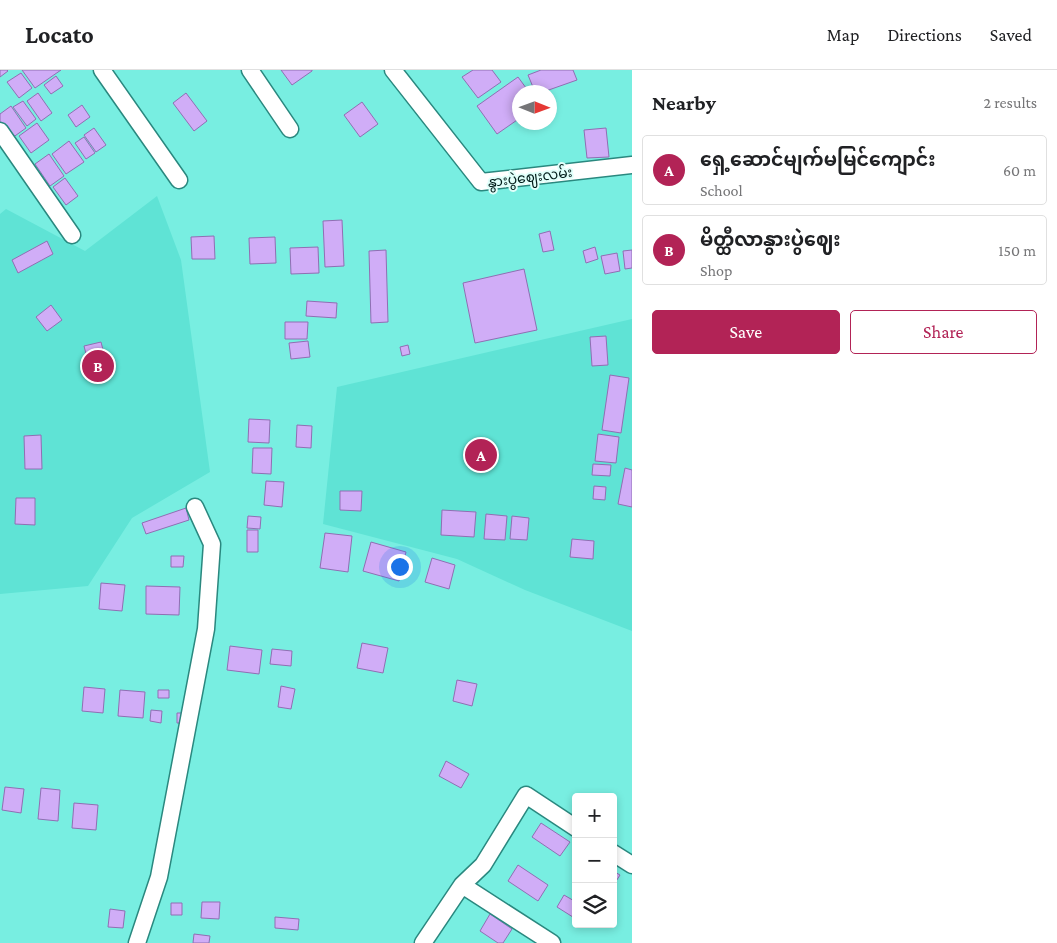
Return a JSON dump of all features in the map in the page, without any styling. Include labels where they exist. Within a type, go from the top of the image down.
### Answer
[{"type":"street","points":[[102,70],[179,180]]},
{"type":"street","points":[[250,70],[290,129]]},
{"type":"street","name":"နွားပွဲဈေးလမ်း","points":[[394,70],[481,182],[632,165]]},
{"type":"street","points":[[0,131],[72,236]]},
{"type":"street","points":[[137,943],[158,877],[206,629],[212,544],[195,507]]},
{"type":"street","points":[[423,943],[462,885],[483,865],[526,795],[572,825]]},
{"type":"street","points":[[617,856],[632,865]]},
{"type":"street","points":[[462,885],[552,943]]},
{"type":"shaded area","points":[[157,196],[181,260],[210,472],[132,518],[88,586],[0,594],[0,214],[6,209],[85,251]]},
{"type":"shaded area","points":[[632,319],[632,631],[525,590],[457,559],[323,524],[337,387]]},
{"type":"building","points":[[0,70],[7,70],[8,71],[0,77]]},
{"type":"building","points":[[22,70],[61,70],[35,88]]},
{"type":"building","points":[[281,70],[312,70],[312,71],[292,85]]},
{"type":"building","points":[[473,70],[492,70],[501,82],[478,98],[462,77]]},
{"type":"building","points":[[541,70],[573,70],[577,80],[557,87],[557,85],[532,85],[528,75]]},
{"type":"building","points":[[21,73],[32,88],[19,98],[7,82]]},
{"type":"building","points":[[56,76],[63,86],[51,94],[44,85]]},
{"type":"building","points":[[518,77],[524,85],[512,85],[512,124],[497,134],[477,106]]},
{"type":"building","points":[[38,93],[52,113],[41,121],[27,101]]},
{"type":"building","points":[[186,93],[207,121],[194,131],[173,103]]},
{"type":"building","points":[[23,101],[36,119],[27,126],[13,107]]},
{"type":"building","points":[[362,102],[378,124],[360,137],[344,115]]},
{"type":"building","points":[[82,105],[90,117],[76,127],[68,115]]},
{"type":"building","points":[[11,106],[26,128],[12,138],[0,122],[0,114]]},
{"type":"building","points":[[37,123],[49,140],[31,153],[19,136]]},
{"type":"building","points":[[94,128],[106,145],[96,152],[84,135]]},
{"type":"building","points":[[606,128],[609,157],[587,158],[584,130]]},
{"type":"building","points":[[84,137],[95,153],[86,159],[75,143]]},
{"type":"building","points":[[69,141],[84,162],[66,174],[52,154]]},
{"type":"building","points":[[49,154],[64,176],[50,186],[35,164]]},
{"type":"building","points":[[65,178],[78,196],[66,205],[53,187]]},
{"type":"building","points":[[342,220],[344,266],[325,267],[323,221]]},
{"type":"building","points":[[550,231],[554,250],[543,252],[539,234]]},
{"type":"building","points":[[214,236],[215,259],[192,259],[191,237]]},
{"type":"building","points":[[275,237],[276,263],[250,264],[249,238]]},
{"type":"building","points":[[47,241],[53,254],[18,273],[12,260]]},
{"type":"building","points":[[318,247],[319,273],[291,274],[290,248]]},
{"type":"building","points":[[595,247],[598,259],[586,263],[583,251]]},
{"type":"building","points":[[386,250],[388,322],[371,323],[369,251]]},
{"type":"building","points":[[632,250],[632,268],[625,269],[623,251]]},
{"type":"building","points":[[617,253],[620,271],[605,274],[601,256]]},
{"type":"building","points":[[524,269],[537,330],[475,343],[463,283]]},
{"type":"building","points":[[307,301],[337,303],[336,318],[306,316]]},
{"type":"building","points":[[51,305],[62,320],[47,331],[36,317]]},
{"type":"building","points":[[285,322],[308,322],[307,339],[285,339]]},
{"type":"building","points":[[606,336],[608,365],[592,366],[590,337]]},
{"type":"building","points":[[308,341],[310,357],[291,359],[289,343]]},
{"type":"building","points":[[101,342],[109,373],[92,377],[84,346]]},
{"type":"building","points":[[408,345],[410,354],[402,356],[400,347]]},
{"type":"building","points":[[610,375],[629,378],[621,433],[602,430]]},
{"type":"building","points":[[249,419],[270,420],[269,443],[248,442]]},
{"type":"building","points":[[297,425],[312,426],[311,448],[296,447]]},
{"type":"building","points":[[598,434],[619,437],[616,463],[595,461]]},
{"type":"building","points":[[41,435],[42,469],[25,469],[24,436]]},
{"type":"building","points":[[253,448],[272,448],[271,474],[252,473]]},
{"type":"building","points":[[593,464],[611,465],[610,476],[592,475]]},
{"type":"building","points":[[625,468],[632,470],[632,507],[618,504]]},
{"type":"building","points":[[266,481],[284,482],[282,507],[264,505]]},
{"type":"building","points":[[594,486],[606,487],[605,500],[593,499]]},
{"type":"building","points":[[340,491],[362,491],[361,511],[340,510]]},
{"type":"building","points":[[16,498],[35,498],[35,525],[15,524]]},
{"type":"building","points":[[186,508],[189,520],[146,534],[142,523]]},
{"type":"building","points":[[442,510],[476,512],[474,537],[441,535]]},
{"type":"building","points":[[486,514],[507,516],[505,540],[484,539]]},
{"type":"building","points":[[248,516],[261,517],[260,529],[247,528]]},
{"type":"building","points":[[512,516],[529,518],[527,540],[510,539]]},
{"type":"building","points":[[247,530],[258,530],[258,552],[247,552]]},
{"type":"building","points":[[325,533],[352,536],[348,572],[320,568]]},
{"type":"building","points":[[572,539],[594,541],[593,559],[570,557]]},
{"type":"building","points":[[371,542],[406,552],[399,581],[363,571]]},
{"type":"building","points":[[171,556],[184,556],[183,567],[171,567]]},
{"type":"building","points":[[432,558],[455,565],[449,589],[425,582]]},
{"type":"building","points":[[101,583],[125,585],[122,611],[99,609]]},
{"type":"building","points":[[146,586],[180,587],[179,615],[146,614]]},
{"type":"building","points":[[362,643],[388,648],[383,673],[357,668]]},
{"type":"building","points":[[230,646],[262,650],[259,674],[227,670]]},
{"type":"building","points":[[272,649],[292,651],[291,666],[270,664]]},
{"type":"building","points":[[457,680],[477,684],[472,706],[453,701]]},
{"type":"building","points":[[281,686],[295,689],[291,709],[278,707]]},
{"type":"building","points":[[84,687],[105,689],[103,713],[82,711]]},
{"type":"building","points":[[120,690],[145,692],[143,718],[118,716]]},
{"type":"building","points":[[158,690],[169,690],[169,698],[158,698]]},
{"type":"building","points":[[151,710],[162,711],[161,723],[150,721]]},
{"type":"building","points":[[177,713],[186,713],[186,723],[177,723]]},
{"type":"building","points":[[446,761],[469,774],[461,788],[439,776]]},
{"type":"building","points":[[5,787],[24,789],[21,813],[2,810]]},
{"type":"building","points":[[41,788],[60,790],[58,821],[38,819]]},
{"type":"building","points":[[74,803],[98,805],[96,830],[72,828]]},
{"type":"building","points":[[541,823],[570,842],[560,856],[532,837]]},
{"type":"building","points":[[518,865],[548,885],[538,901],[508,881]]},
{"type":"building","points":[[564,895],[572,900],[572,916],[557,907]]},
{"type":"building","points":[[202,902],[220,902],[219,919],[201,918]]},
{"type":"building","points":[[171,903],[182,903],[182,915],[171,915]]},
{"type":"building","points":[[110,909],[125,911],[123,928],[108,927]]},
{"type":"building","points":[[490,914],[512,929],[503,943],[498,943],[480,931]]},
{"type":"building","points":[[275,917],[299,919],[298,930],[275,928]]},
{"type":"building","points":[[194,934],[210,936],[209,943],[193,943]]},
{"type":"place","name":"မိတ္ထီလာနွားပွဲဈေး","points":[[98,366]]},
{"type":"place","name":"ရှေ့ဆောင်မျက်မမြင်ကျောင်း","points":[[481,455]]}]
